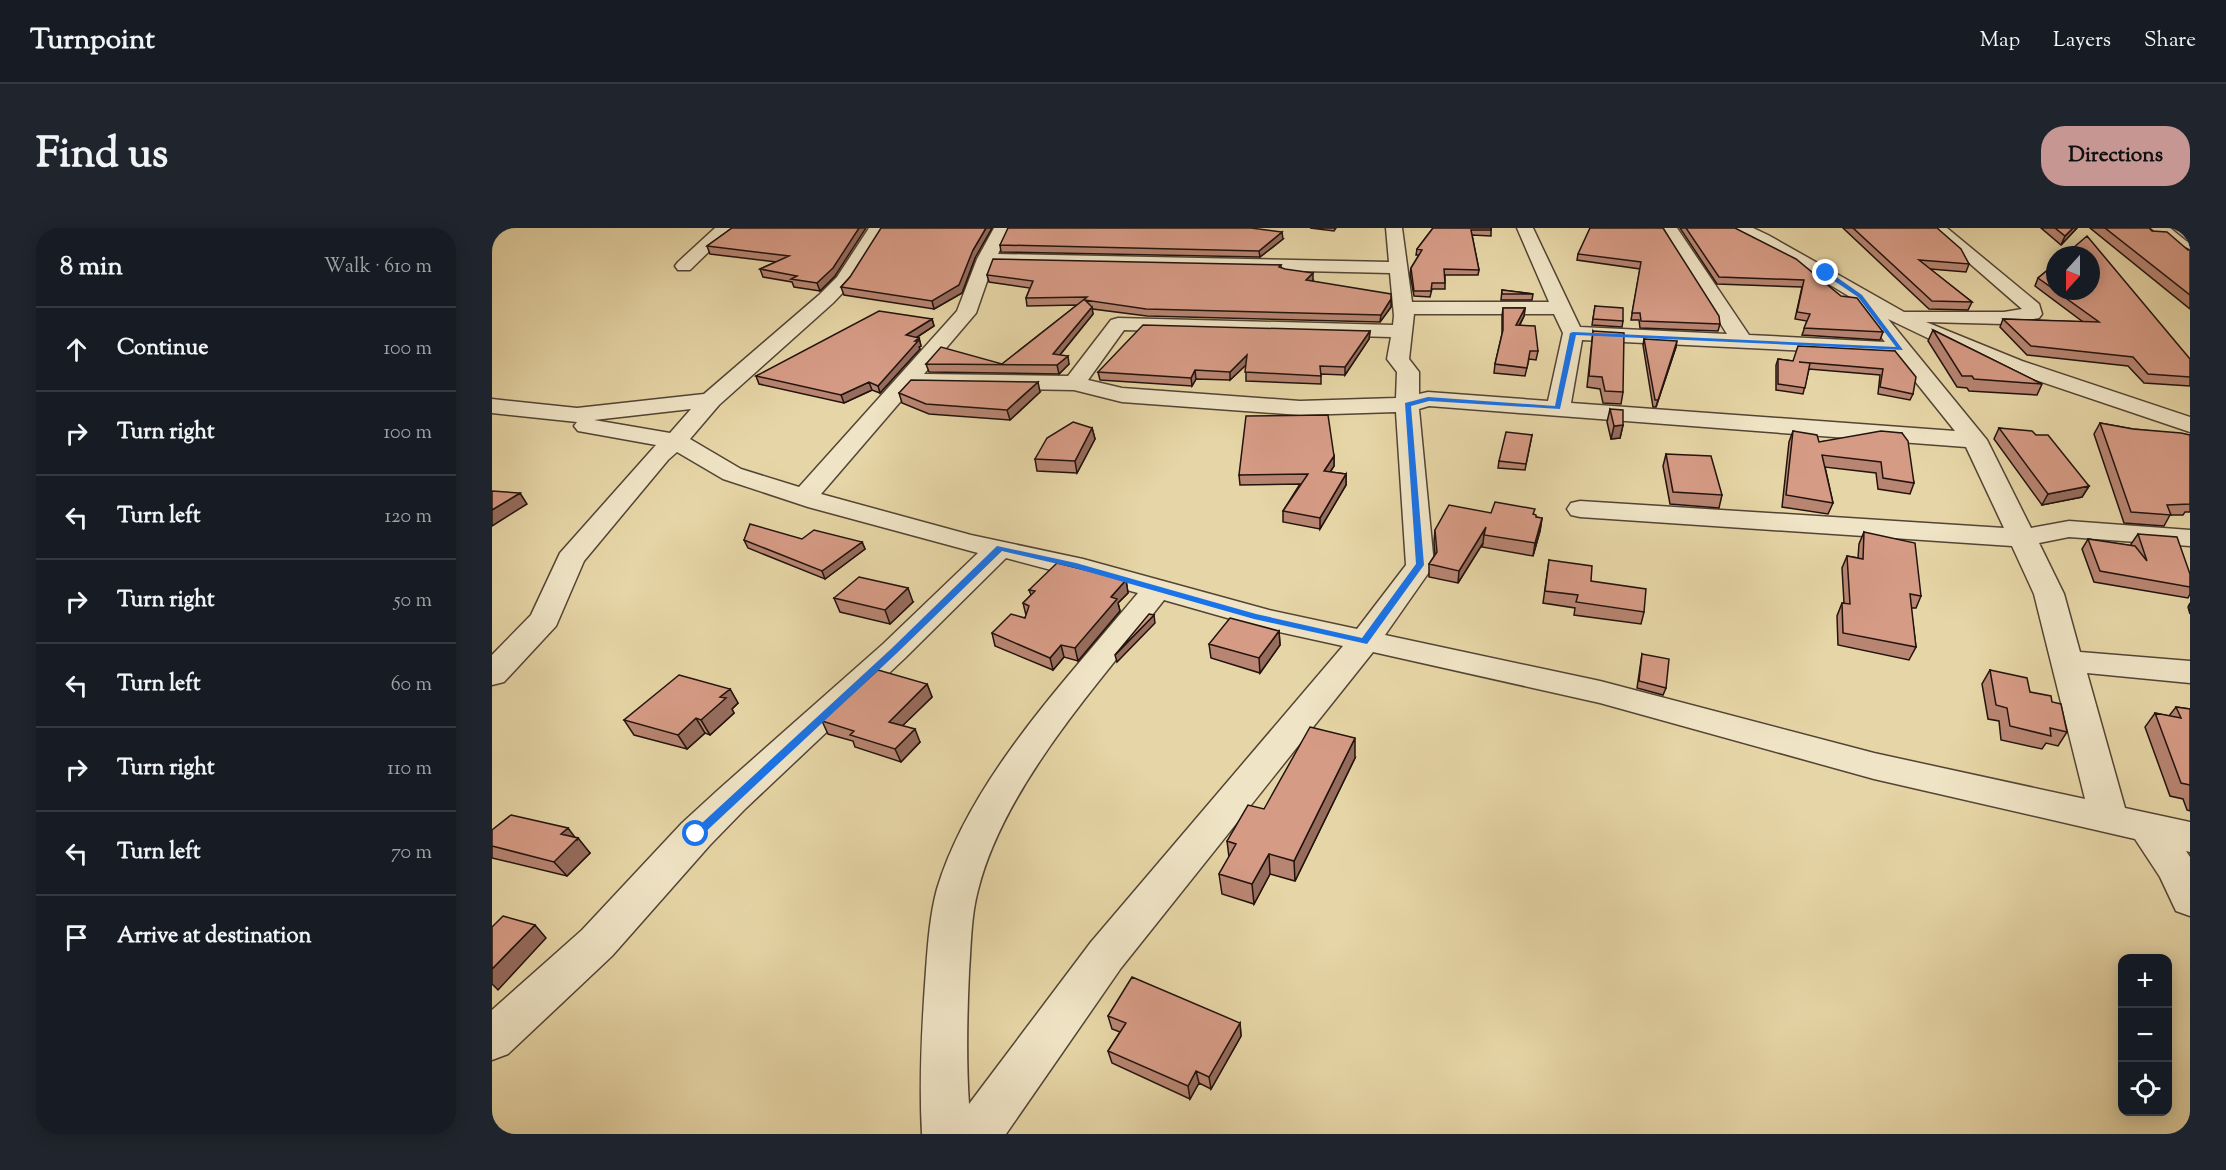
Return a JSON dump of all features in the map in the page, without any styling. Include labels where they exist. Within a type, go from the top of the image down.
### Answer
[{"type":"street","points":[[684,266],[725,228]]},
{"type":"street","points":[[492,674],[545,619],[570,559],[659,455],[676,441],[711,400],[826,299],[844,280],[877,228]]},
{"type":"street","points":[[804,497],[966,313],[986,259],[1002,228]]},
{"type":"street","points":[[977,1134],[1106,955],[1364,642],[1420,565],[1407,405],[1408,372],[1398,359],[1402,320],[1400,268],[1394,228]]},
{"type":"street","points":[[1525,228],[1573,333],[1558,408]]},
{"type":"street","points":[[1669,228],[1742,341]]},
{"type":"street","points":[[1739,228],[1826,273],[1860,296],[1977,353],[2190,425]]},
{"type":"street","points":[[1897,315],[2004,318],[2032,314],[2032,308],[1937,228]]},
{"type":"street","points":[[2159,228],[2190,252]]},
{"type":"street","points":[[1810,246],[1826,273]]},
{"type":"street","points":[[986,259],[1116,259],[1289,267],[1400,268]]},
{"type":"street","points":[[1860,296],[1976,440],[2049,594],[2109,818]]},
{"type":"street","points":[[1074,383],[1118,324],[1402,320],[1562,308]]},
{"type":"street","points":[[1573,333],[1901,349]]},
{"type":"street","points":[[908,380],[1074,383],[1122,395],[1300,408],[1407,405],[1428,399],[1976,440]]},
{"type":"street","points":[[492,406],[549,414],[577,415],[711,400]]},
{"type":"street","points":[[549,414],[590,427],[676,441],[732,474],[804,497],[969,543],[1000,548],[1158,588],[1254,616],[1364,642],[1600,692],[1875,766],[2190,837]]},
{"type":"street","points":[[1580,508],[2022,538],[2069,529],[2190,538]]},
{"type":"street","points":[[492,1039],[597,943],[696,834],[731,800],[894,651],[1000,548]]},
{"type":"street","points":[[947,1134],[942,1051],[952,910],[960,880],[988,816],[1043,732],[1158,588]]},
{"type":"street","points":[[2067,661],[2190,672]]},
{"type":"street","points":[[2147,827],[2177,870],[2190,899]]},
{"type":"building","points":[[732,228],[859,228],[833,268],[817,283],[791,279],[797,276],[760,269],[789,256],[707,246]]},
{"type":"building","points":[[881,228],[986,228],[973,250],[959,285],[932,301],[841,287],[850,277]]},
{"type":"building","points":[[1008,228],[1251,228],[1282,232],[1259,251],[1000,245]]},
{"type":"building","points":[[1433,228],[1491,228],[1491,230],[1471,230],[1479,270],[1444,269],[1445,283],[1432,283],[1431,291],[1414,291],[1411,268],[1422,250],[1417,249]]},
{"type":"building","points":[[1590,228],[1663,228],[1719,316],[1720,324],[1641,321],[1640,313],[1632,313],[1641,262],[1578,254]]},
{"type":"building","points":[[1686,228],[1735,228],[1796,259],[1841,296],[1857,298],[1883,332],[1804,328],[1810,314],[1797,312],[1804,280],[1719,277]]},
{"type":"building","points":[[1853,228],[1937,228],[1961,249],[1969,264],[1919,260],[1972,302],[1932,301]]},
{"type":"building","points":[[2055,228],[2073,228],[2065,236]]},
{"type":"building","points":[[2105,228],[2149,228],[2152,231],[2167,232],[2190,250],[2190,295]]},
{"type":"building","points":[[2087,236],[2095,246],[2075,246]]},
{"type":"building","points":[[2100,252],[2190,359],[2190,377],[2148,374],[2133,357],[2031,346],[2003,319],[2099,322],[2068,300],[2100,300]]},
{"type":"building","points":[[993,259],[1281,265],[1279,267],[1285,269],[1313,273],[1306,280],[1391,294],[1391,299],[1381,315],[1146,309],[1085,300],[1092,307],[1053,354],[1068,356],[1057,365],[926,364],[941,347],[1002,364],[1087,297],[1026,298],[1033,281],[987,275]]},
{"type":"building","points":[[2046,271],[2046,284],[2038,278]]},
{"type":"building","points":[[1502,290],[1533,294],[1502,294]]},
{"type":"building","points":[[1595,306],[1623,308],[1623,321],[1593,319]]},
{"type":"building","points":[[1503,308],[1525,308],[1516,325],[1535,326],[1538,351],[1530,351],[1527,368],[1495,364],[1503,330]]},
{"type":"building","points":[[879,311],[932,319],[906,335],[919,338],[915,341],[918,341],[878,386],[869,382],[841,395],[756,376]]},
{"type":"building","points":[[1143,325],[1370,331],[1345,367],[1320,366],[1321,376],[1245,372],[1247,355],[1230,372],[1195,370],[1191,378],[1098,372]]},
{"type":"building","points":[[1933,330],[2042,384],[1962,376]]},
{"type":"building","points":[[1593,331],[1624,333],[1623,392],[1605,391],[1602,377],[1589,376]]},
{"type":"building","points":[[1644,339],[1677,341],[1658,400],[1655,400]]},
{"type":"building","points":[[1798,346],[1895,351],[1916,377],[1913,394],[1880,387],[1883,369],[1799,362],[1810,363],[1805,388],[1778,384],[1778,359],[1793,361]]},
{"type":"building","points":[[911,380],[1038,382],[1007,410],[926,404],[899,393]]},
{"type":"building","points":[[1610,409],[1623,410],[1623,425],[1614,426]]},
{"type":"building","points":[[1328,415],[1334,456],[1324,471],[1346,474],[1320,518],[1283,511],[1308,474],[1239,475],[1246,416]]},
{"type":"building","points":[[1073,422],[1092,428],[1075,461],[1035,459],[1047,438]]},
{"type":"building","points":[[2100,423],[2190,435],[2190,504],[2167,505],[2171,515],[2131,512]]},
{"type":"building","points":[[1999,428],[2048,435],[2089,486],[2048,494]]},
{"type":"building","points":[[1793,431],[1817,435],[1819,442],[1881,431],[1902,433],[1908,441],[1914,483],[1883,478],[1881,462],[1822,455],[1833,503],[1786,495]]},
{"type":"building","points":[[1506,432],[1532,435],[1526,464],[1499,461]]},
{"type":"building","points":[[1666,454],[1711,456],[1722,495],[1673,492]]},
{"type":"building","points":[[492,491],[520,493],[492,510]]},
{"type":"building","points":[[1495,502],[1535,509],[1533,514],[1542,518],[1535,543],[1484,535],[1486,527],[1459,571],[1429,564],[1437,552],[1435,530],[1449,505],[1491,513]]},
{"type":"building","points":[[750,524],[802,539],[814,530],[862,542],[822,571],[744,540]]},
{"type":"building","points":[[1864,532],[1915,543],[1921,596],[1910,594],[1916,647],[1843,633],[1842,603],[1850,604],[1847,556],[1863,559]]},
{"type":"building","points":[[2138,534],[2177,537],[2190,574],[2190,587],[2100,571],[2088,539],[2135,546],[2147,561]]},
{"type":"building","points":[[1549,560],[1592,566],[1591,581],[1646,589],[1644,612],[1576,602],[1578,595],[1545,591]]},
{"type":"building","points":[[1057,563],[1126,580],[1111,597],[1117,599],[1075,648],[1061,645],[1050,658],[992,633],[1011,614],[1025,618],[1029,606],[1023,603],[1035,591],[1029,590]]},
{"type":"building","points":[[859,577],[908,588],[885,610],[834,598]]},
{"type":"building","points":[[1149,614],[1154,615],[1115,655]]},
{"type":"building","points":[[1230,618],[1279,631],[1259,658],[1209,644]]},
{"type":"building","points":[[1642,654],[1669,659],[1666,688],[1639,681]]},
{"type":"building","points":[[878,670],[927,684],[889,722],[915,729],[895,749],[850,735],[854,731],[822,721]]},
{"type":"building","points":[[1990,670],[2027,678],[2030,692],[2051,696],[2052,702],[2061,704],[2067,732],[2050,728],[2051,736],[2010,726],[2007,708],[1996,705]]},
{"type":"building","points":[[679,675],[730,689],[720,697],[726,698],[701,720],[696,718],[678,735],[624,720]]},
{"type":"building","points":[[2176,707],[2190,709],[2190,785],[2181,783],[2155,713],[2181,718]]},
{"type":"building","points":[[1310,727],[1355,738],[1294,861],[1269,854],[1252,884],[1219,874],[1236,844],[1227,841],[1248,805],[1264,809]]},
{"type":"building","points":[[511,815],[568,828],[561,834],[578,838],[554,862],[492,846],[492,830]]},
{"type":"building","points":[[503,916],[535,925],[492,969],[492,927]]},
{"type":"building","points":[[1132,977],[1240,1023],[1209,1077],[1196,1071],[1188,1086],[1108,1051],[1126,1023],[1108,1016]]},
{"type":"route","points":[[696,834],[894,651],[1000,548],[1073,565],[1254,616],[1364,642],[1420,565],[1407,405],[1428,399],[1558,408],[1573,333],[1901,349],[1860,296],[1826,273]]}]
